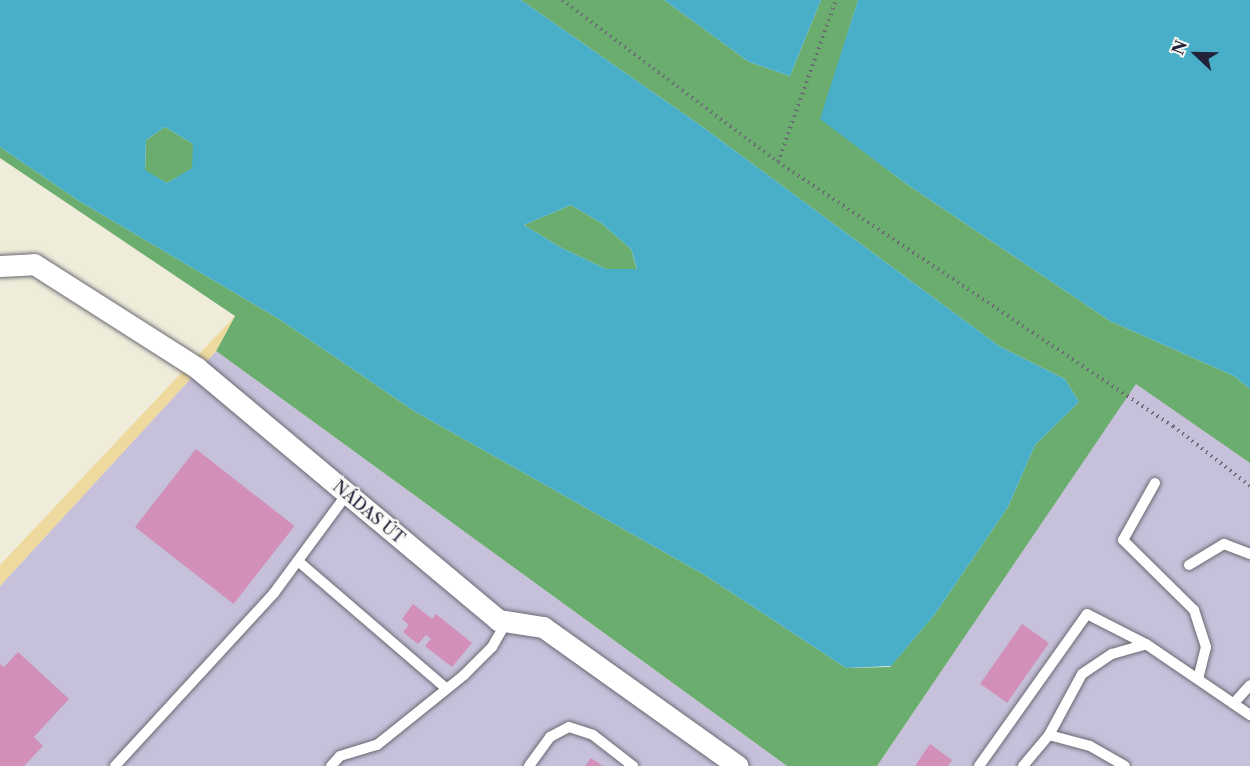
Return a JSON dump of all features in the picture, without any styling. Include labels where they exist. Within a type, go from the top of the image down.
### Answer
[{"type":"street","name":"NÁDAS ÚT","points":[[0,266],[34,264],[197,368],[498,620],[543,627],[738,766]]},
{"type":"lane","points":[[1155,483],[1123,540],[1194,610],[1206,647],[1198,678]]},
{"type":"lane","points":[[115,766],[274,593],[347,494]]},
{"type":"lane","points":[[1189,565],[1224,544],[1250,554]]},
{"type":"lane","points":[[298,561],[447,689]]},
{"type":"lane","points":[[979,766],[1087,614],[1146,644],[1250,715]]},
{"type":"lane","points":[[331,766],[340,756],[377,745],[447,689],[492,647],[507,621]]},
{"type":"lane","points":[[1023,766],[1048,735],[1082,674],[1112,654],[1146,644]]},
{"type":"lane","points":[[1234,703],[1250,685]]},
{"type":"lane","points":[[529,766],[550,737],[568,727],[593,735],[633,766]]},
{"type":"lane","points":[[1048,735],[1090,746],[1125,766]]},
{"type":"path","points":[[562,0],[778,162],[1173,426],[1250,486]]},
{"type":"path","points":[[778,162],[836,0]]},
{"type":"shaded area","points":[[216,351],[787,766],[0,766],[0,586]]},
{"type":"shaded area","points":[[1136,383],[1250,463],[1250,766],[877,766]]},
{"type":"green space","points":[[521,0],[664,0],[749,62],[790,76],[821,0],[858,0],[821,119],[905,183],[1110,321],[1234,376],[1250,389],[1250,463],[1136,384],[877,766],[787,766],[216,351],[235,316],[0,158],[0,147],[79,201],[279,319],[414,411],[703,574],[846,668],[890,667],[935,614],[1008,507],[1035,445],[1079,402],[1065,379],[999,346],[700,125]]},
{"type":"green space","points":[[165,127],[193,144],[193,168],[167,183],[145,171],[146,140]]},
{"type":"green space","points":[[571,205],[601,223],[631,249],[637,270],[606,269],[560,247],[524,225]]},
{"type":"sand","points":[[235,316],[216,351],[0,586],[0,565]]},
{"type":"water","points":[[0,0],[521,0],[700,125],[999,346],[1065,379],[1079,402],[1035,445],[1008,507],[935,614],[891,666],[846,668],[703,574],[414,411],[279,319],[79,201],[0,147]],"holes":[[[165,127],[193,144],[192,168],[167,183],[145,170],[146,140]],[[571,205],[601,223],[631,249],[637,269],[606,269],[560,247],[524,225]]]},
{"type":"water","points":[[664,0],[821,0],[790,76],[749,62]]},
{"type":"water","points":[[858,0],[1250,0],[1250,389],[1234,376],[1110,321],[905,183],[820,119]]},
{"type":"building","points":[[196,449],[295,526],[234,604],[135,527]]},
{"type":"building","points":[[413,604],[432,619],[436,614],[472,643],[452,667],[425,646],[431,639],[426,635],[418,644],[403,632],[409,625],[402,619]]},
{"type":"building","points":[[1022,624],[1049,643],[1007,703],[980,684]]},
{"type":"building","points":[[18,652],[69,699],[34,737],[43,746],[24,766],[0,766],[0,664],[4,667]]},
{"type":"building","points":[[930,744],[952,760],[948,766],[915,766]]},
{"type":"building","points":[[591,758],[603,766],[585,766]]}]
